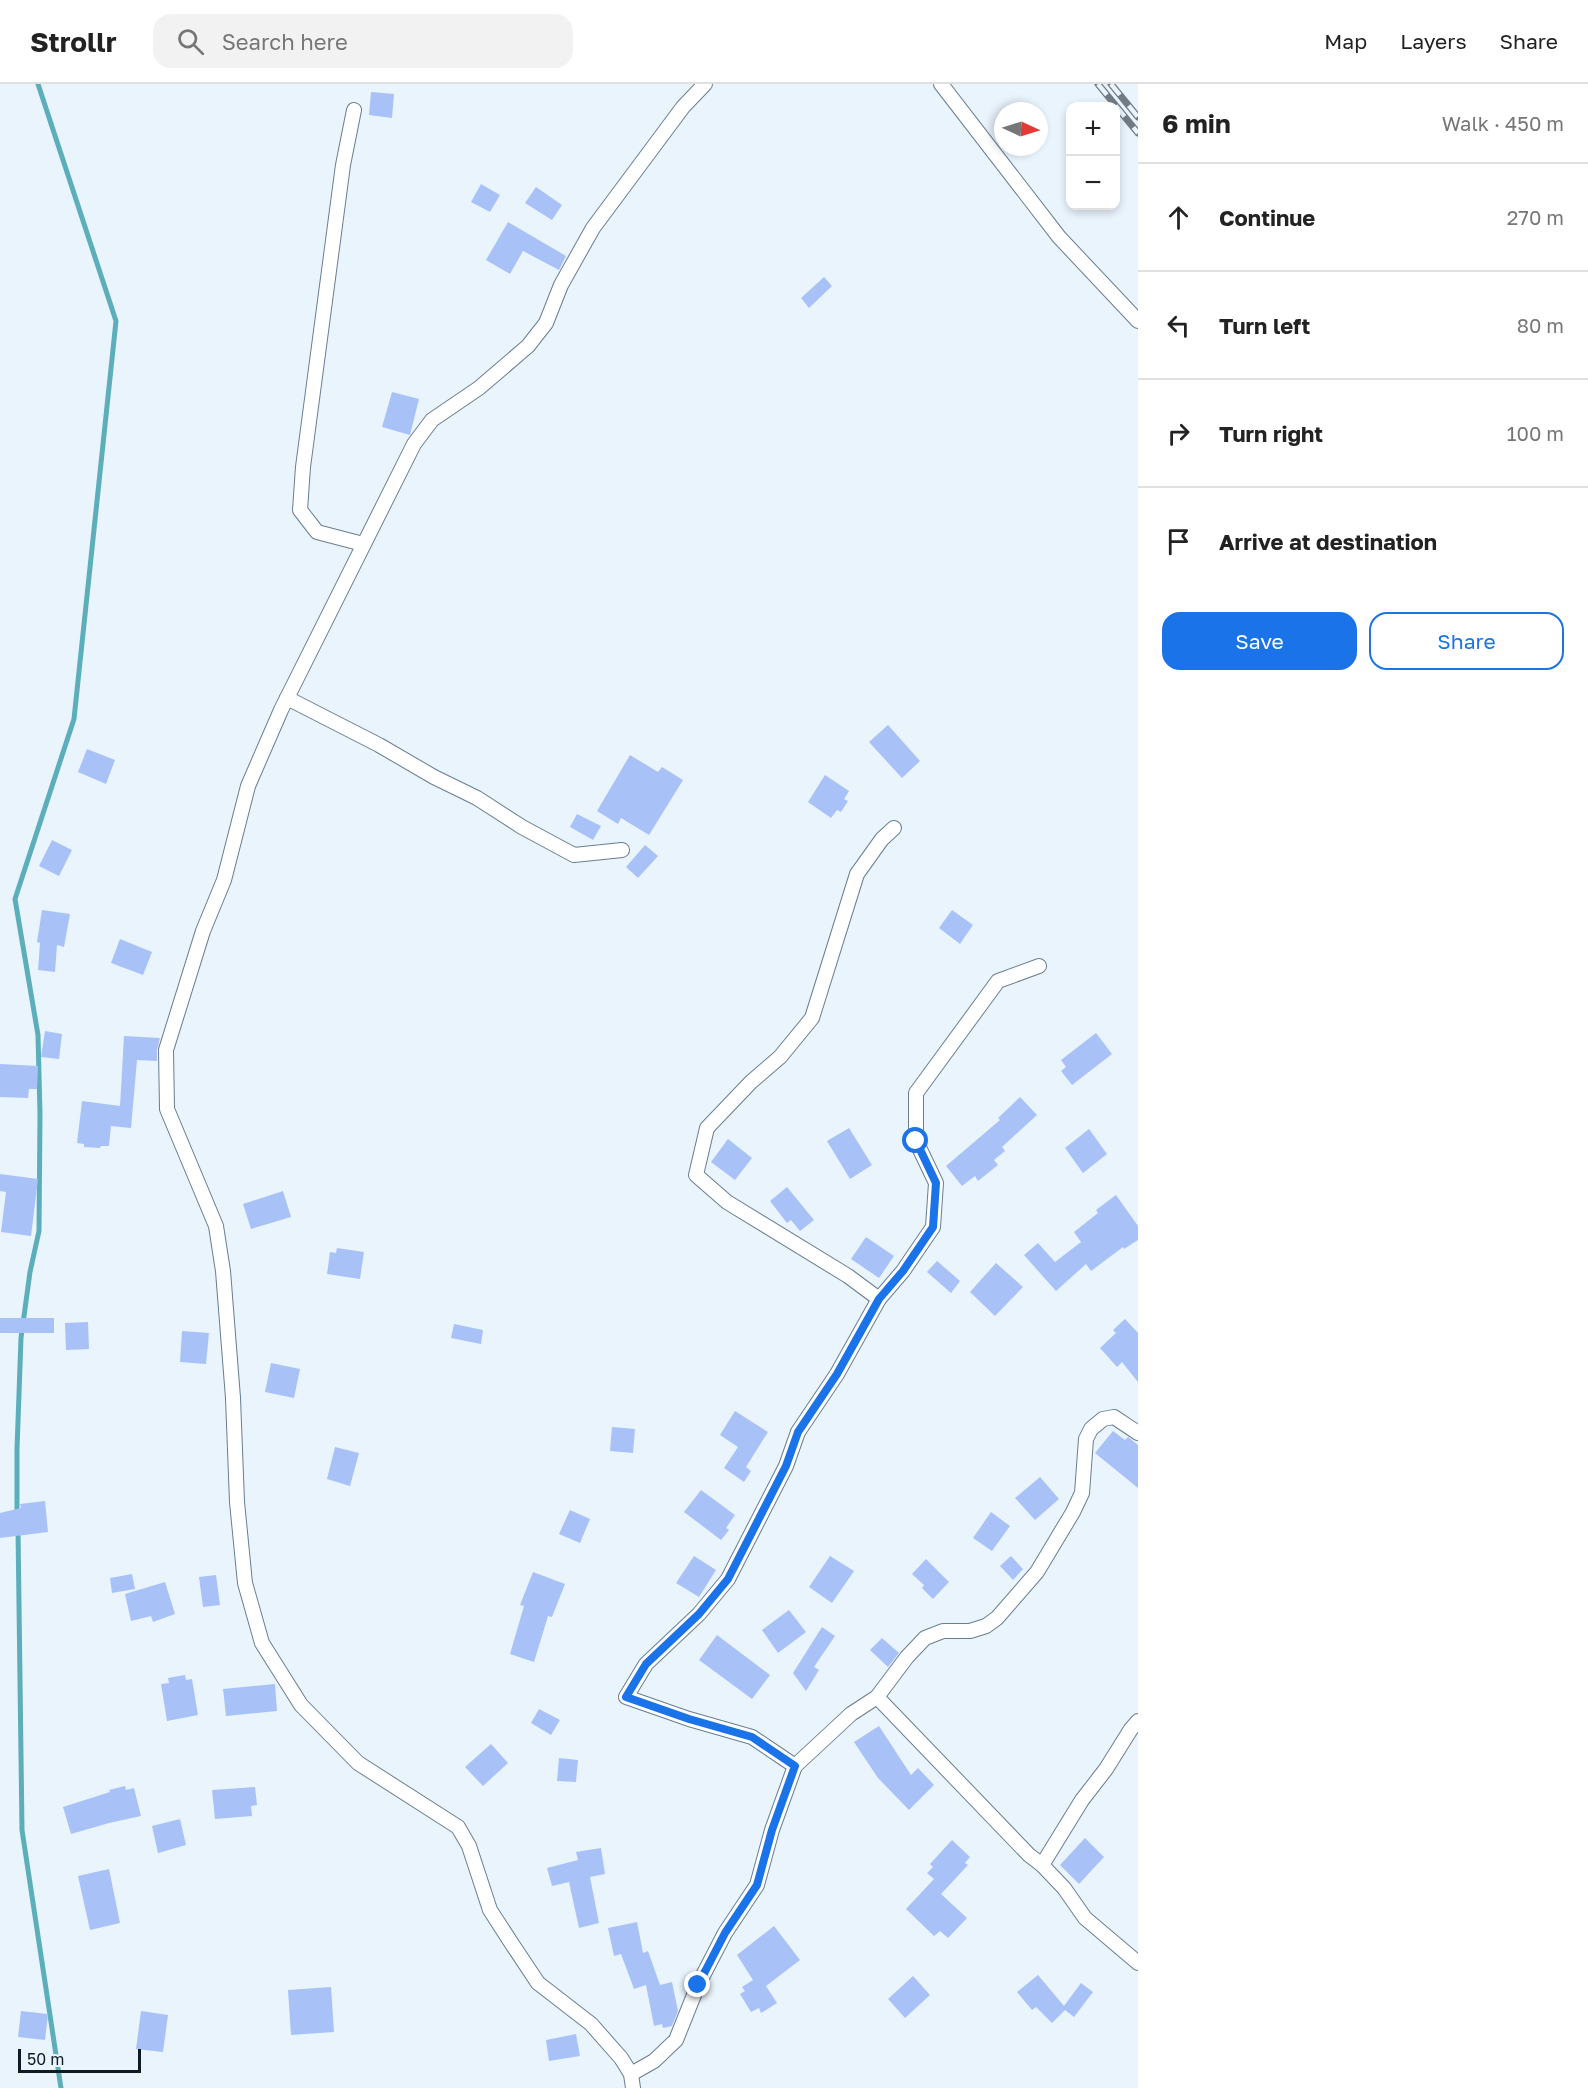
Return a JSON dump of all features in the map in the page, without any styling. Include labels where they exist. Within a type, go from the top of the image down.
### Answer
[{"type":"street","points":[[705,84],[683,106],[593,228],[561,285],[546,323],[528,346],[479,388],[432,420],[414,444],[287,698],[248,786],[224,880],[203,931],[166,1050],[166,1109],[216,1226],[223,1271],[233,1398],[237,1502],[245,1583],[262,1643],[301,1705],[358,1763],[458,1827],[469,1846],[490,1910],[538,1983],[591,2024],[621,2058],[632,2081],[676,2040],[698,1985],[725,1933],[757,1885],[772,1830],[795,1766],[851,1714],[877,1697],[907,1657],[925,1638],[943,1631],[970,1631],[986,1626],[998,1618],[1037,1572],[1073,1512],[1082,1493],[1086,1438],[1091,1429],[1103,1419],[1114,1418],[1138,1433]]},
{"type":"street","points":[[941,84],[1059,237],[1138,321]]},
{"type":"street","points":[[354,110],[343,165],[303,467],[300,510],[317,532],[363,544]]},
{"type":"street","points":[[287,698],[477,798],[522,827],[574,855],[622,850]]},
{"type":"street","points":[[879,1299],[848,1276],[727,1202],[696,1175],[707,1128],[751,1082],[780,1057],[812,1018],[857,874],[882,839],[894,828]]},
{"type":"street","points":[[795,1766],[752,1737],[689,1719],[626,1697],[646,1664],[699,1614],[728,1579],[786,1466],[798,1432],[837,1374],[879,1299],[903,1271],[933,1227],[936,1183],[916,1141],[915,1093],[998,981],[1039,966]]},
{"type":"street","points":[[877,1697],[1064,1888],[1085,1918],[1138,1963]]},
{"type":"street","points":[[1042,1865],[1082,1800],[1138,1721]]},
{"type":"building","points":[[371,92],[394,94],[392,118],[369,115]]},
{"type":"building","points":[[481,184],[500,195],[490,212],[471,202]]},
{"type":"building","points":[[536,187],[562,205],[552,220],[525,203]]},
{"type":"building","points":[[508,222],[566,256],[559,270],[523,251],[510,274],[486,260]]},
{"type":"building","points":[[824,277],[832,286],[809,308],[801,298]]},
{"type":"building","points":[[392,392],[419,399],[410,435],[382,427]]},
{"type":"building","points":[[888,725],[920,761],[902,778],[869,742]]},
{"type":"building","points":[[87,749],[115,760],[106,784],[78,772]]},
{"type":"building","points":[[630,755],[658,772],[662,767],[683,780],[649,835],[621,818],[618,824],[597,811]]},
{"type":"building","points":[[825,775],[849,791],[844,799],[848,801],[841,812],[837,810],[831,818],[808,802]]},
{"type":"building","points":[[577,814],[601,826],[593,840],[570,827]]},
{"type":"building","points":[[52,840],[72,850],[59,876],[39,866]]},
{"type":"building","points":[[645,845],[658,856],[638,878],[626,867]]},
{"type":"building","points":[[42,910],[70,914],[64,947],[57,945],[55,972],[38,970],[40,943],[37,942]]},
{"type":"building","points":[[952,910],[973,925],[960,944],[939,928]]},
{"type":"building","points":[[120,939],[152,952],[143,975],[111,963]]},
{"type":"building","points":[[45,1031],[62,1034],[59,1059],[41,1057]]},
{"type":"building","points":[[1096,1033],[1112,1054],[1072,1085],[1061,1071],[1066,1067],[1061,1060]]},
{"type":"building","points":[[124,1036],[160,1038],[157,1061],[137,1060],[131,1128],[111,1126],[109,1146],[84,1147],[84,1144],[77,1143],[82,1101],[120,1106]]},
{"type":"building","points":[[0,1064],[38,1066],[37,1089],[29,1089],[28,1098],[0,1097]]},
{"type":"building","points":[[1020,1097],[1037,1115],[1002,1147],[1005,1151],[994,1160],[998,1165],[978,1181],[975,1176],[962,1186],[946,1166],[1000,1120],[998,1118]]},
{"type":"building","points":[[849,1128],[872,1165],[850,1179],[827,1141]]},
{"type":"building","points":[[1089,1129],[1107,1154],[1083,1173],[1065,1148]]},
{"type":"building","points":[[728,1139],[752,1158],[735,1180],[711,1162]]},
{"type":"building","points":[[0,1174],[38,1179],[31,1236],[1,1232],[6,1192],[0,1191]]},
{"type":"building","points":[[787,1187],[814,1220],[800,1231],[791,1220],[787,1223],[770,1201]]},
{"type":"building","points":[[283,1191],[291,1217],[251,1229],[243,1204]]},
{"type":"building","points":[[1116,1195],[1138,1226],[1138,1240],[1124,1249],[1123,1247],[1091,1271],[1086,1264],[1056,1291],[1024,1255],[1038,1243],[1055,1262],[1081,1242],[1074,1232],[1098,1213],[1096,1210]]},
{"type":"building","points":[[866,1237],[894,1256],[879,1278],[851,1259]]},
{"type":"building","points":[[337,1248],[364,1252],[360,1279],[327,1274],[330,1252],[336,1253]]},
{"type":"building","points":[[937,1261],[960,1281],[951,1293],[927,1272]]},
{"type":"building","points":[[996,1263],[1023,1287],[995,1316],[970,1292]]},
{"type":"building","points":[[0,1318],[54,1318],[54,1333],[0,1333]]},
{"type":"building","points":[[1125,1319],[1138,1333],[1138,1382],[1122,1362],[1117,1367],[1100,1348],[1116,1333],[1113,1330]]},
{"type":"building","points":[[88,1322],[89,1349],[66,1350],[65,1323]]},
{"type":"building","points":[[454,1324],[483,1330],[481,1344],[451,1338]]},
{"type":"building","points":[[182,1331],[209,1333],[206,1364],[180,1362]]},
{"type":"building","points":[[271,1363],[300,1369],[294,1398],[265,1392]]},
{"type":"building","points":[[735,1411],[768,1432],[746,1467],[751,1471],[744,1482],[724,1468],[738,1447],[720,1435]]},
{"type":"building","points":[[612,1427],[635,1429],[633,1453],[610,1451]]},
{"type":"building","points":[[1113,1431],[1125,1440],[1128,1437],[1138,1445],[1138,1488],[1095,1453]]},
{"type":"building","points":[[335,1447],[359,1453],[350,1486],[327,1479]]},
{"type":"building","points":[[1040,1477],[1059,1499],[1035,1520],[1015,1498]]},
{"type":"building","points":[[701,1490],[735,1515],[726,1528],[729,1530],[721,1540],[684,1512]]},
{"type":"building","points":[[45,1501],[48,1532],[0,1538],[0,1513],[21,1508],[20,1504]]},
{"type":"building","points":[[570,1510],[590,1519],[580,1543],[559,1534]]},
{"type":"building","points":[[991,1512],[1010,1526],[992,1551],[973,1538]]},
{"type":"building","points":[[694,1556],[716,1570],[699,1597],[676,1583]]},
{"type":"building","points":[[830,1556],[854,1571],[832,1603],[809,1587]]},
{"type":"building","points":[[1011,1556],[1023,1569],[1013,1580],[1000,1566]]},
{"type":"building","points":[[926,1559],[949,1582],[933,1599],[922,1588],[924,1585],[912,1574]]},
{"type":"building","points":[[533,1572],[565,1584],[552,1617],[548,1616],[534,1662],[510,1654],[524,1606],[520,1605]]},
{"type":"building","points":[[132,1574],[135,1589],[112,1593],[110,1578]]},
{"type":"building","points":[[216,1575],[220,1605],[203,1607],[199,1577]]},
{"type":"building","points":[[165,1582],[175,1614],[153,1622],[151,1616],[131,1621],[125,1594]]},
{"type":"building","points":[[789,1610],[806,1632],[778,1653],[762,1630]]},
{"type":"building","points":[[822,1627],[835,1636],[814,1667],[819,1670],[806,1691],[793,1673]]},
{"type":"building","points":[[717,1635],[770,1675],[752,1699],[699,1660]]},
{"type":"building","points":[[882,1638],[899,1653],[888,1667],[870,1650]]},
{"type":"building","points":[[185,1675],[186,1680],[192,1679],[198,1715],[167,1721],[161,1684],[169,1683],[168,1678]]},
{"type":"building","points":[[275,1684],[277,1711],[226,1716],[223,1689]]},
{"type":"building","points":[[539,1709],[560,1720],[551,1735],[531,1723]]},
{"type":"building","points":[[879,1726],[911,1775],[918,1768],[934,1785],[909,1810],[878,1778],[854,1742]]},
{"type":"building","points":[[491,1744],[508,1763],[483,1786],[465,1767]]},
{"type":"building","points":[[559,1758],[578,1760],[576,1782],[557,1781]]},
{"type":"building","points":[[125,1786],[126,1790],[134,1788],[141,1816],[71,1834],[63,1807]]},
{"type":"building","points":[[255,1787],[257,1805],[251,1806],[252,1816],[215,1819],[212,1790]]},
{"type":"building","points":[[180,1819],[186,1845],[158,1853],[152,1826]]},
{"type":"building","points":[[1085,1838],[1104,1857],[1079,1884],[1060,1865]]},
{"type":"building","points":[[952,1840],[970,1857],[965,1863],[968,1865],[941,1894],[967,1918],[948,1938],[940,1931],[934,1936],[906,1909],[934,1879],[927,1873],[933,1867],[930,1864]]},
{"type":"building","points":[[601,1848],[605,1874],[590,1877],[599,1923],[579,1928],[569,1882],[552,1886],[547,1868],[578,1860],[576,1852]]},
{"type":"building","points":[[109,1869],[120,1923],[90,1930],[78,1876]]},
{"type":"building","points":[[637,1922],[643,1953],[648,1951],[660,1985],[672,1982],[678,2011],[672,2026],[663,2028],[662,2024],[654,2026],[646,1985],[634,1989],[621,1954],[614,1956],[608,1928]]},
{"type":"building","points":[[774,1926],[800,1960],[766,1986],[777,2003],[761,2013],[759,2008],[751,2012],[740,1994],[745,1991],[742,1987],[753,1980],[737,1955]]},
{"type":"building","points":[[1038,1975],[1064,2006],[1081,1983],[1093,1992],[1074,2017],[1065,2010],[1052,2023],[1036,2007],[1032,2010],[1017,1992]]},
{"type":"building","points":[[913,1976],[930,1995],[905,2018],[888,1999]]},
{"type":"building","points":[[331,1987],[334,2032],[291,2035],[288,1990]]},
{"type":"building","points":[[21,2011],[48,2014],[45,2040],[18,2037]]},
{"type":"building","points":[[141,2011],[168,2015],[163,2052],[136,2049]]},
{"type":"building","points":[[576,2034],[580,2056],[549,2061],[546,2040]]},
{"type":"waterway","points":[[17,1513],[21,1338],[30,1272],[39,1231],[40,1114],[38,1035],[15,899],[74,719],[116,321],[38,84]]},
{"type":"waterway","points":[[18,1529],[22,1830],[61,2088]]},
{"type":"railway","points":[[1098,84],[1138,133]]},
{"type":"railway","points":[[1111,84],[1138,117]]},
{"type":"route","points":[[698,1985],[725,1933],[757,1885],[772,1830],[795,1766],[752,1737],[689,1719],[626,1697],[646,1664],[699,1614],[728,1579],[786,1466],[798,1432],[837,1374],[879,1299],[903,1271],[933,1227],[936,1183],[916,1141]]}]
